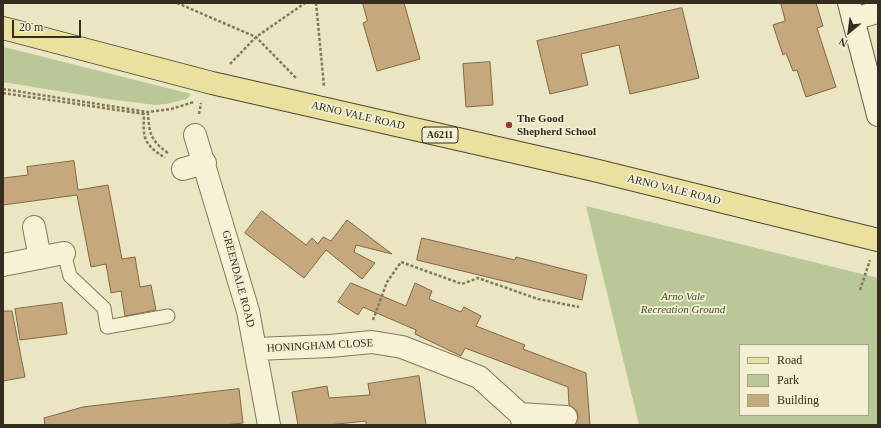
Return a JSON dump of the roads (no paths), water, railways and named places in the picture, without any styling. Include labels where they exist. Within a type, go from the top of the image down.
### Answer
[{"type":"main road","name":"ARNO VALE ROAD","points":[[3,28],[212,83],[594,170],[874,250]]},
{"type":"street","points":[[878,12],[851,11],[878,115]]},
{"type":"street","name":"GREENDALE ROAD","points":[[195,135],[194,166],[248,311],[269,425]]},
{"type":"street","points":[[34,227],[40,258]]},
{"type":"street","points":[[3,265],[64,253]]},
{"type":"street","name":"HONINGHAM CLOSE","points":[[256,349],[330,346],[372,342],[402,347],[479,377],[522,420]]},
{"type":"street","points":[[522,420],[566,417]]},
{"type":"lane","points":[[64,253],[70,276],[104,308],[107,327],[168,316]]},
{"type":"place","name":"The Good Shepherd School","points":[[509,125]]},
{"type":"park label","name":"Arno Vale Recreation Ground","points":[[683,303]]}]
